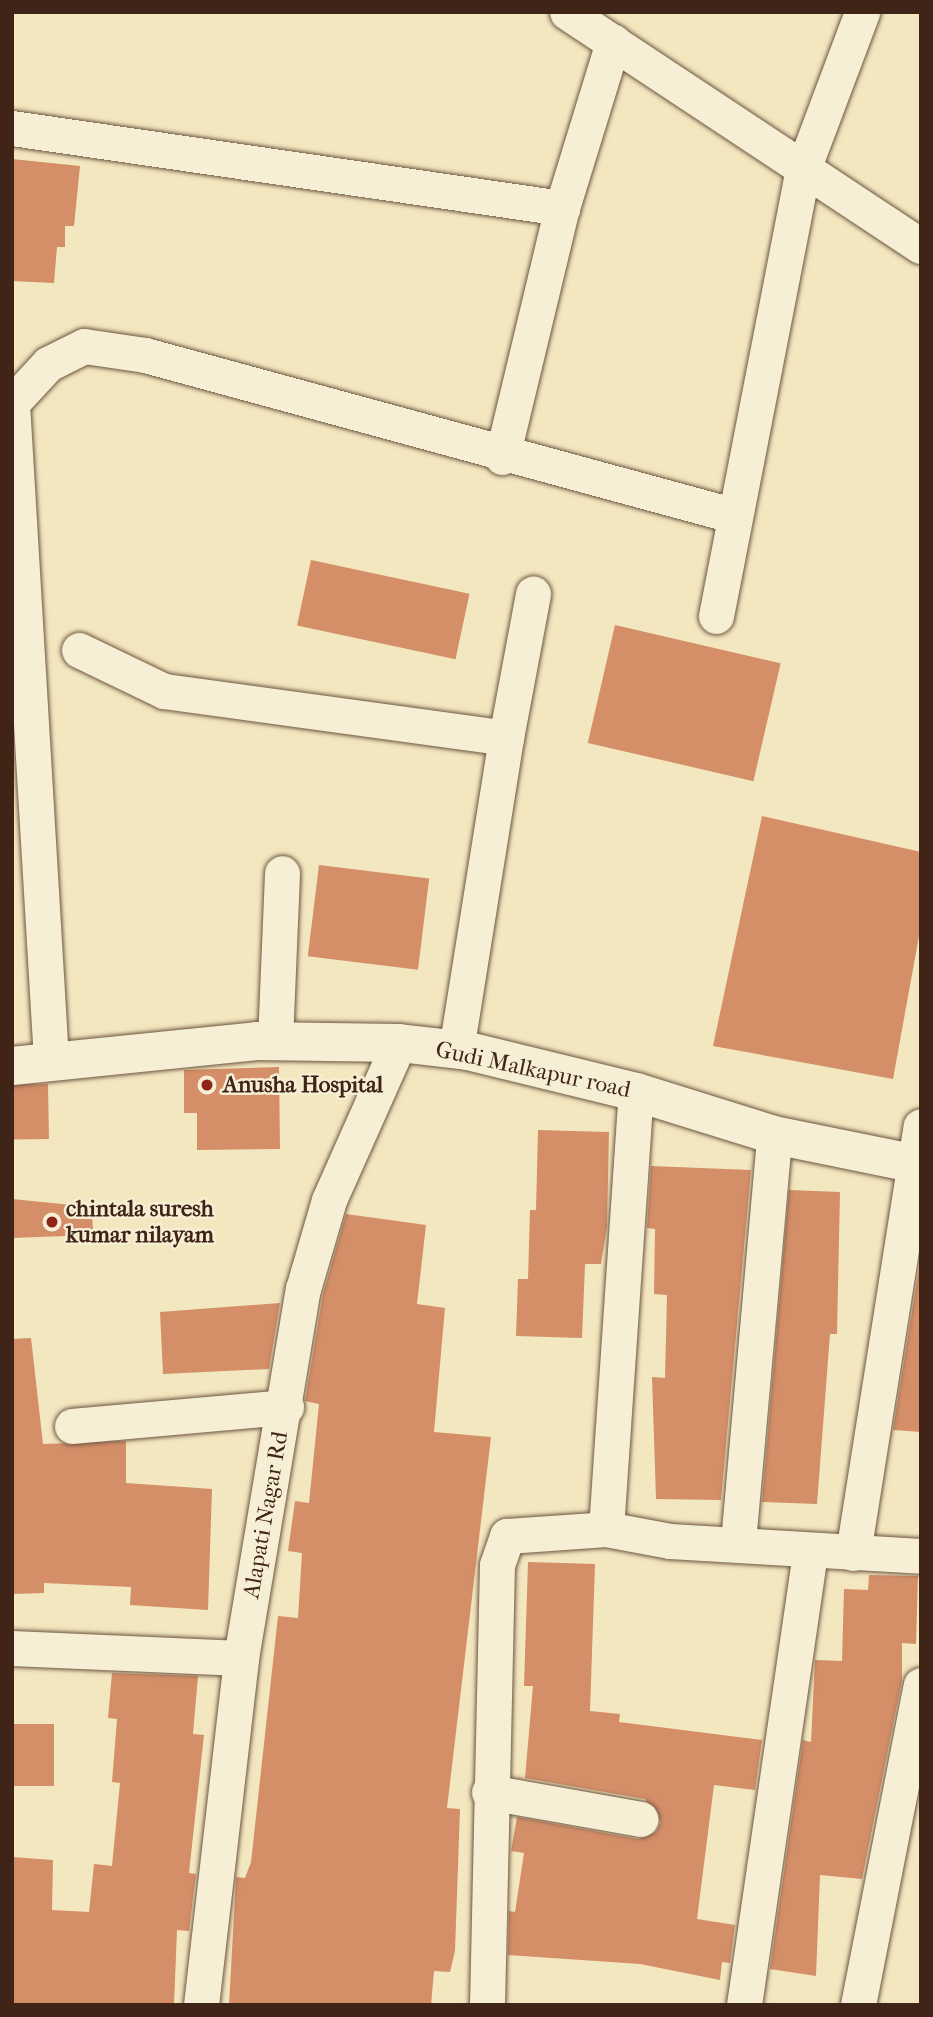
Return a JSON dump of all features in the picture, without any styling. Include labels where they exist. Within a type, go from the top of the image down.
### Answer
[{"type":"street","points":[[567,12],[802,172],[921,246]]},
{"type":"street","points":[[716,616],[732,515],[802,172],[862,12]]},
{"type":"street","points":[[502,457],[562,208],[613,42]]},
{"type":"street","points":[[12,128],[562,208]]},
{"type":"street","points":[[51,1060],[12,402],[48,364],[83,346],[145,355],[502,457],[732,515]]},
{"type":"street","points":[[456,1049],[506,738],[533,594]]},
{"type":"street","points":[[79,650],[164,691],[506,738]]},
{"type":"street","points":[[275,1041],[282,873]]},
{"type":"street","name":"Gudi Malkapur road","points":[[12,1066],[51,1060],[275,1041],[399,1043],[456,1049],[636,1092],[774,1135],[918,1151]]},
{"type":"street","name":"Alapati Nagar Rd","points":[[201,2005],[241,1658],[313,1247],[399,1043]]},
{"type":"street","points":[[607,1529],[636,1092]]},
{"type":"street","points":[[738,1542],[774,1135]]},
{"type":"street","points":[[853,1553],[918,1151]]},
{"type":"street","points":[[72,1426],[286,1407]]},
{"type":"street","points":[[487,2005],[489,1792],[498,1549],[517,1532],[607,1529],[670,1541],[738,1542],[810,1552],[921,1556]]},
{"type":"street","points":[[744,2005],[810,1552]]},
{"type":"street","points":[[12,1648],[241,1658]]},
{"type":"street","points":[[859,2005],[921,1685]]},
{"type":"street","points":[[489,1792],[641,1819]]},
{"type":"building","points":[[12,159],[80,166],[74,226],[65,226],[65,247],[57,247],[54,283],[12,281]]},
{"type":"building","points":[[311,560],[469,594],[456,659],[297,626]]},
{"type":"building","points":[[615,625],[781,663],[753,781],[588,743]]},
{"type":"building","points":[[762,816],[921,852],[921,925],[893,1079],[713,1046]]},
{"type":"building","points":[[319,865],[429,879],[418,970],[308,956]]},
{"type":"building","points":[[279,1067],[280,1149],[197,1150],[197,1113],[184,1113],[184,1070]]},
{"type":"building","points":[[48,1084],[49,1139],[13,1140],[12,1085]]},
{"type":"building","points":[[538,1130],[609,1132],[607,1227],[601,1264],[585,1264],[582,1338],[516,1336],[518,1279],[528,1279],[530,1210],[536,1210]]},
{"type":"building","points":[[651,1166],[751,1170],[721,1500],[656,1499],[652,1377],[665,1378],[667,1295],[654,1294],[655,1229],[647,1228]]},
{"type":"building","points":[[789,1190],[840,1192],[837,1334],[830,1334],[817,1504],[762,1502]]},
{"type":"building","name":"chintala suresh kumar nilayam","points":[[12,1199],[92,1207],[93,1235],[12,1238]]},
{"type":"building","points":[[346,1214],[426,1225],[417,1304],[445,1308],[434,1432],[491,1437],[447,1808],[460,1809],[455,1951],[450,1972],[434,1971],[431,2005],[229,2005],[236,1877],[245,1878],[251,1862],[278,1616],[298,1618],[302,1553],[288,1551],[295,1501],[309,1503],[319,1404],[305,1401],[323,1294]]},
{"type":"building","points":[[921,1256],[921,1432],[893,1430]]},
{"type":"building","points":[[280,1303],[269,1369],[163,1374],[160,1312]]},
{"type":"building","points":[[31,1338],[43,1444],[126,1441],[126,1483],[212,1489],[208,1610],[130,1605],[131,1587],[44,1583],[44,1593],[12,1594],[12,1339]]},
{"type":"building","points":[[528,1562],[595,1564],[590,1711],[620,1714],[619,1722],[762,1740],[755,1790],[714,1785],[697,1919],[735,1925],[730,1963],[722,1962],[720,1980],[640,1964],[508,1955],[509,1911],[515,1912],[524,1853],[511,1851],[517,1817],[638,1839],[656,1832],[661,1822],[645,1799],[525,1778],[533,1686],[524,1686]]},
{"type":"building","points":[[869,1575],[918,1576],[916,1644],[902,1643],[902,1680],[862,1879],[820,1875],[816,1976],[770,1969],[803,1740],[811,1742],[815,1660],[842,1661],[844,1589],[868,1590]]},
{"type":"building","points":[[112,1673],[198,1676],[193,1734],[204,1735],[189,1873],[196,1874],[189,1931],[177,1930],[174,2005],[12,2005],[12,1857],[53,1860],[52,1910],[89,1912],[94,1864],[112,1866],[120,1783],[112,1782],[117,1719],[108,1718]]},
{"type":"building","points":[[12,1724],[54,1724],[54,1786],[12,1786]]},
{"type":"place","name":"Anusha Hospital","points":[[207,1085]]},
{"type":"place","name":"chintala suresh kumar nilayam","points":[[52,1222]]}]
